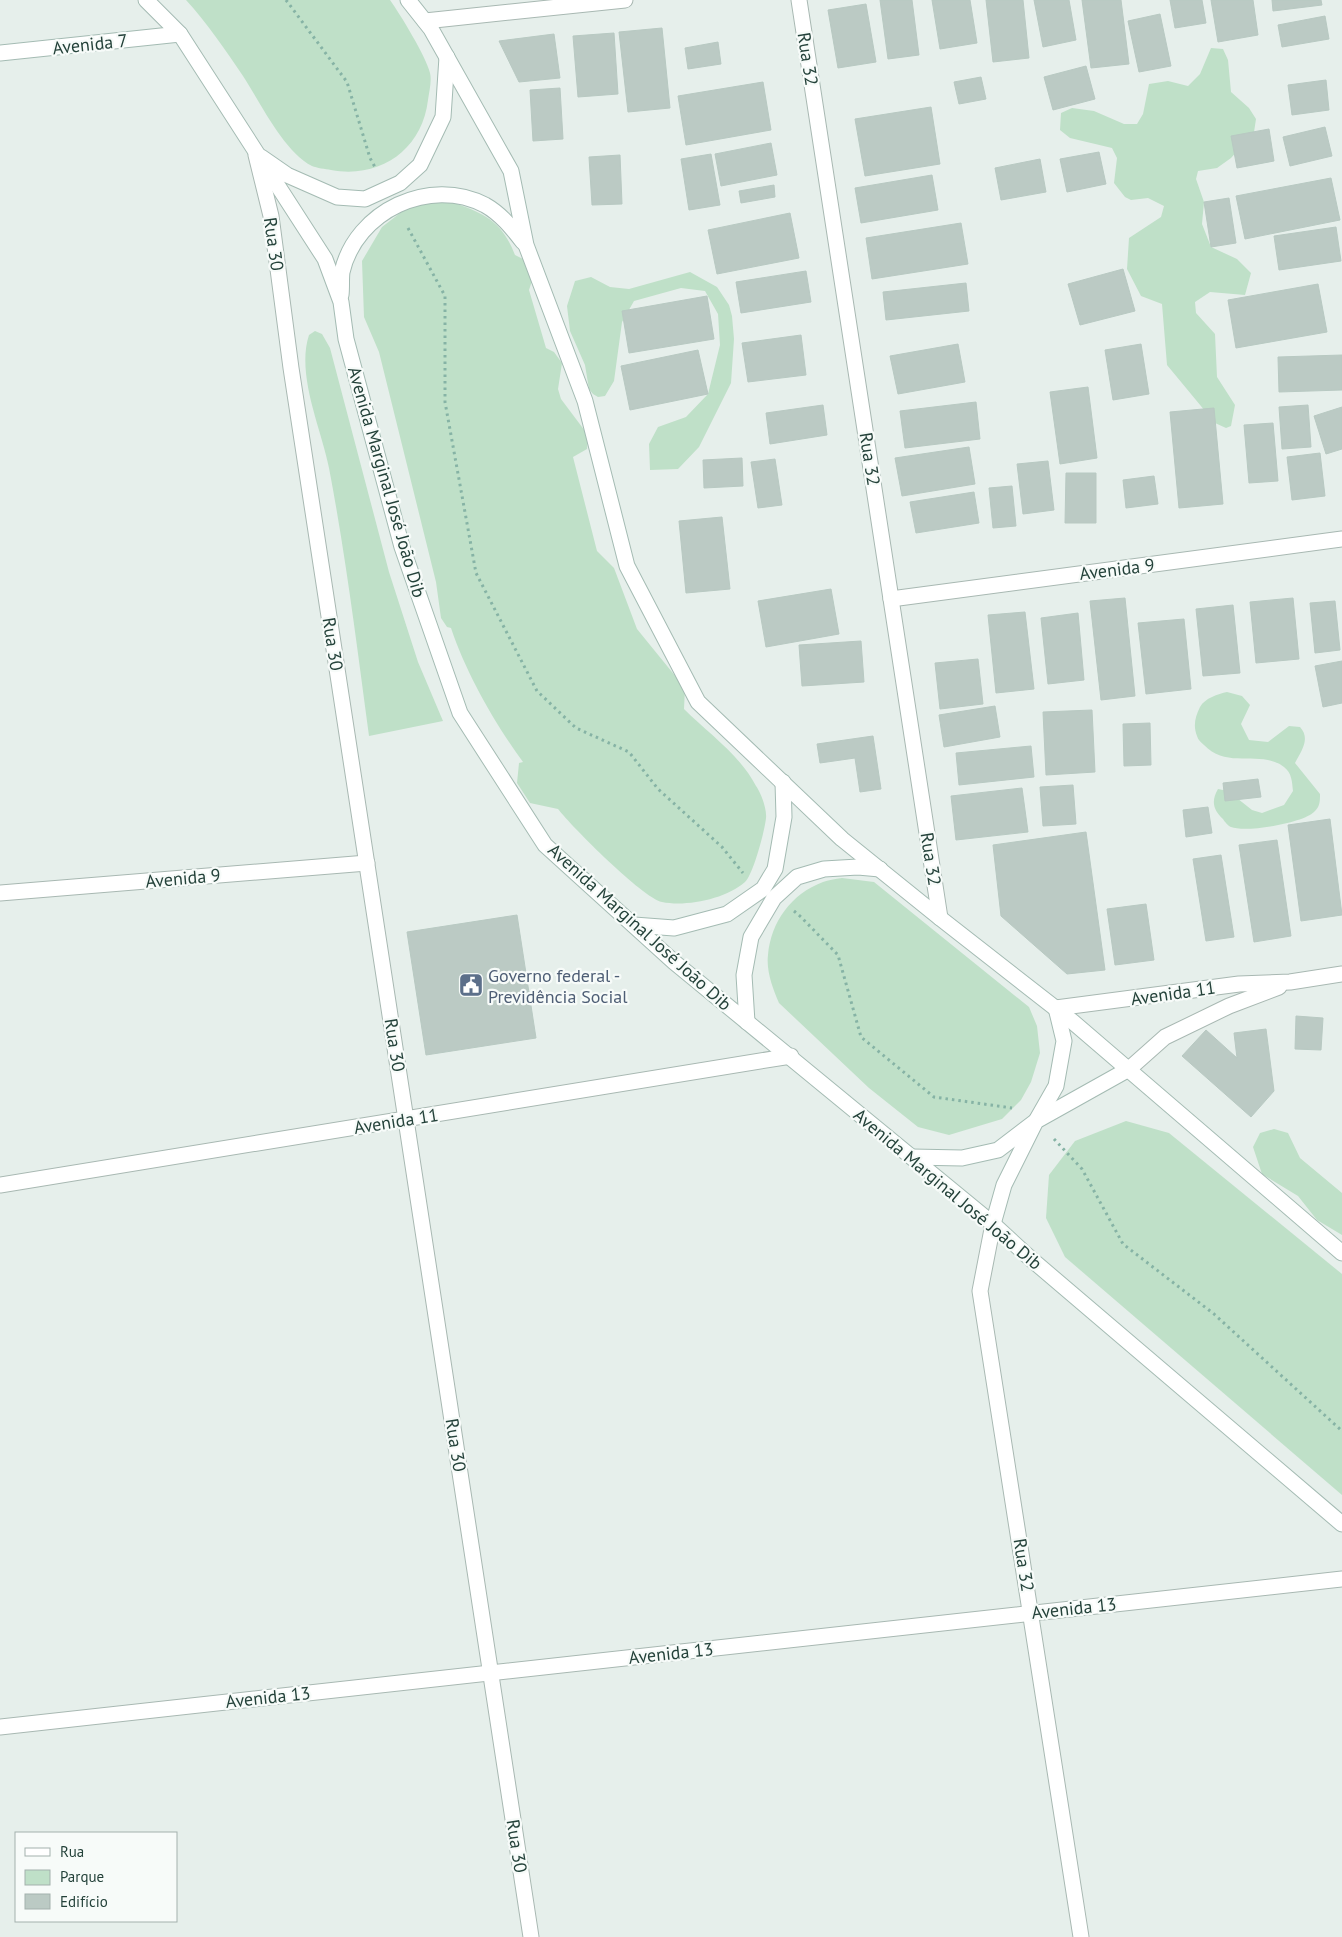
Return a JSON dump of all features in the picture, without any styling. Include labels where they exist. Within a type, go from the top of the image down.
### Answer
[{"type":"street","points":[[408,0],[425,21],[447,57],[511,171],[526,245],[585,401],[627,566],[698,702],[842,839],[1056,1008],[1342,1253]]},
{"type":"street","points":[[425,21],[625,0]]},
{"type":"street","name":"Rua 32","points":[[799,0],[940,918]]},
{"type":"street","name":"Avenida Marginal José João Dib","points":[[152,3],[180,34],[325,260],[341,302],[346,339],[402,547],[460,713],[545,844],[674,962],[791,1056],[993,1224],[1031,1259],[1342,1524]]},
{"type":"street","name":"Avenida 7","points":[[0,53],[180,34]]},
{"type":"street","points":[[256,153],[287,175],[336,197],[365,199],[400,183],[420,165],[443,117],[447,57]]},
{"type":"street","name":"Rua 30","points":[[256,153],[270,216],[291,368],[531,1937]]},
{"type":"street","points":[[341,302],[342,272],[354,243],[374,219],[400,202],[428,195],[457,196],[484,205],[508,222],[526,245]]},
{"type":"street","name":"Avenida 9","points":[[891,599],[1342,539]]},
{"type":"street","points":[[634,925],[674,928],[727,914],[763,890],[775,869],[784,817],[783,782]]},
{"type":"street","name":"Avenida 9","points":[[0,893],[367,863]]},
{"type":"street","points":[[747,1022],[744,975],[751,937],[774,898],[797,877],[824,869],[858,867],[880,869]]},
{"type":"street","name":"Avenida 11","points":[[1056,1008],[1239,984],[1290,982],[1342,974]]},
{"type":"street","name":"Avenida 11","points":[[1036,1121],[1129,1069],[1164,1036],[1229,1006],[1290,982]]},
{"type":"street","name":"Rua 32","points":[[1056,1008],[1064,1040],[1056,1086],[1004,1185],[993,1224],[980,1291],[1081,1937]]},
{"type":"street","name":"Avenida 11","points":[[0,1185],[791,1056]]},
{"type":"street","points":[[912,1157],[962,1158],[998,1150],[1036,1121]]},
{"type":"street","name":"Avenida 13","points":[[0,1727],[1342,1579]]},
{"type":"green space","points":[[186,0],[390,0],[419,47],[430,73],[431,83],[428,100],[424,118],[417,133],[408,146],[396,157],[382,165],[366,170],[349,172],[312,166],[292,150],[282,138],[230,57]]},
{"type":"green space","points":[[1211,48],[1223,49],[1228,60],[1231,92],[1249,108],[1256,119],[1254,132],[1231,158],[1217,168],[1198,171],[1196,179],[1204,202],[1202,224],[1211,247],[1237,259],[1251,273],[1245,295],[1210,292],[1195,302],[1196,313],[1215,334],[1217,377],[1235,405],[1231,426],[1226,428],[1215,423],[1167,365],[1162,304],[1141,296],[1127,269],[1129,238],[1161,217],[1164,206],[1148,198],[1131,200],[1125,197],[1114,183],[1117,158],[1112,148],[1070,138],[1060,130],[1061,113],[1072,108],[1094,111],[1124,124],[1137,124],[1143,114],[1149,84],[1168,81],[1188,86],[1200,74]]},
{"type":"green space","points":[[451,202],[473,210],[498,226],[510,243],[515,255],[529,262],[535,272],[529,290],[546,348],[554,352],[562,363],[558,389],[561,399],[588,435],[587,449],[573,457],[597,551],[614,568],[637,629],[685,688],[684,709],[733,754],[749,775],[762,797],[766,818],[755,862],[748,878],[737,888],[717,897],[682,903],[662,902],[653,898],[624,876],[577,831],[558,809],[530,803],[517,783],[519,763],[523,762],[482,698],[451,628],[447,627],[441,618],[436,582],[379,352],[364,317],[362,261],[382,227],[404,210],[423,203]]},
{"type":"green space","points":[[690,272],[717,287],[729,305],[734,339],[731,383],[699,447],[678,469],[650,470],[649,444],[658,427],[686,417],[708,394],[720,345],[718,314],[705,291],[681,288],[634,301],[622,322],[614,381],[605,396],[598,397],[589,389],[585,365],[570,331],[567,306],[575,281],[591,277],[610,287],[629,289]]},
{"type":"green space","points":[[315,331],[322,334],[330,348],[389,572],[418,662],[443,721],[369,736],[335,501],[329,468],[308,384],[306,351],[309,335]]},
{"type":"green space","points":[[1227,692],[1242,696],[1250,705],[1241,724],[1249,740],[1268,742],[1289,726],[1300,727],[1305,740],[1295,763],[1320,794],[1319,806],[1314,812],[1298,820],[1274,826],[1238,829],[1227,824],[1217,812],[1214,805],[1214,797],[1218,789],[1228,791],[1252,810],[1262,813],[1284,805],[1293,791],[1289,772],[1275,762],[1265,759],[1223,756],[1213,752],[1198,739],[1195,725],[1200,707],[1208,699]]},
{"type":"green space","points":[[842,878],[874,882],[1029,1007],[1037,1026],[1040,1053],[1031,1082],[1021,1100],[1002,1119],[949,1135],[918,1127],[869,1088],[779,1003],[770,980],[768,967],[770,943],[778,921],[792,902],[801,894],[823,882]]},
{"type":"green space","points":[[1126,1121],[1169,1133],[1342,1274],[1342,1495],[1065,1257],[1046,1218],[1049,1175],[1075,1141]]},
{"type":"green space","points":[[1274,1129],[1288,1133],[1300,1158],[1342,1193],[1342,1235],[1317,1220],[1298,1196],[1262,1174],[1253,1147],[1260,1133]]},
{"type":"building","points":[[880,0],[912,0],[919,55],[888,59]]},
{"type":"building","points":[[932,0],[970,0],[977,43],[940,49]]},
{"type":"building","points":[[986,0],[1023,0],[1029,58],[993,62]]},
{"type":"building","points":[[1034,0],[1069,0],[1076,40],[1043,47]]},
{"type":"building","points":[[1082,0],[1121,0],[1129,64],[1091,68]]},
{"type":"building","points":[[1170,0],[1202,0],[1206,23],[1175,28]]},
{"type":"building","points":[[1211,0],[1253,0],[1258,35],[1218,42]]},
{"type":"building","points":[[1272,0],[1321,0],[1322,5],[1273,11]]},
{"type":"building","points":[[866,4],[876,62],[838,68],[828,10]]},
{"type":"building","points":[[1160,14],[1171,66],[1139,72],[1128,21]]},
{"type":"building","points":[[1325,16],[1329,39],[1282,47],[1278,25]]},
{"type":"building","points":[[662,28],[670,108],[628,112],[619,32]]},
{"type":"building","points":[[614,33],[618,94],[578,97],[573,36]]},
{"type":"building","points":[[554,34],[560,78],[519,82],[499,41]]},
{"type":"building","points":[[718,42],[721,64],[688,69],[685,48]]},
{"type":"building","points":[[1086,66],[1095,99],[1053,110],[1044,77]]},
{"type":"building","points":[[981,77],[986,99],[959,104],[954,82]]},
{"type":"building","points":[[1326,80],[1329,110],[1292,115],[1288,85]]},
{"type":"building","points":[[763,82],[771,130],[686,145],[678,96]]},
{"type":"building","points":[[560,88],[563,139],[533,141],[530,90]]},
{"type":"building","points":[[931,107],[940,164],[865,176],[855,119]]},
{"type":"building","points":[[1325,127],[1332,156],[1290,166],[1283,137]]},
{"type":"building","points":[[1269,129],[1274,161],[1237,168],[1231,136]]},
{"type":"building","points":[[771,143],[777,175],[721,186],[715,154]]},
{"type":"building","points":[[1099,152],[1106,184],[1067,192],[1060,159]]},
{"type":"building","points":[[711,154],[720,205],[689,210],[681,159]]},
{"type":"building","points":[[620,155],[622,204],[592,205],[589,157]]},
{"type":"building","points":[[1040,159],[1046,192],[1001,200],[995,168]]},
{"type":"building","points":[[932,175],[938,210],[861,223],[855,188]]},
{"type":"building","points":[[1331,178],[1340,220],[1245,239],[1236,196]]},
{"type":"building","points":[[774,185],[775,197],[741,203],[739,191]]},
{"type":"building","points":[[1229,198],[1236,243],[1211,247],[1204,202]]},
{"type":"building","points":[[790,213],[799,258],[717,274],[708,230]]},
{"type":"building","points":[[961,223],[968,264],[872,279],[866,238]]},
{"type":"building","points":[[1336,227],[1341,261],[1279,270],[1274,236]]},
{"type":"building","points":[[1123,269],[1135,311],[1080,325],[1068,284]]},
{"type":"building","points":[[806,271],[811,302],[741,313],[736,282]]},
{"type":"building","points":[[966,283],[969,311],[886,320],[883,292]]},
{"type":"building","points":[[1318,284],[1327,332],[1236,348],[1228,300]]},
{"type":"building","points":[[707,296],[714,339],[629,353],[622,311]]},
{"type":"building","points":[[801,335],[806,375],[748,382],[742,343]]},
{"type":"building","points":[[958,344],[965,382],[898,394],[890,356]]},
{"type":"building","points":[[1141,344],[1149,394],[1113,400],[1105,350]]},
{"type":"building","points":[[698,350],[708,394],[630,410],[621,366]]},
{"type":"building","points":[[1342,355],[1342,390],[1279,392],[1278,357]]},
{"type":"building","points":[[1088,387],[1097,458],[1060,464],[1050,392]]},
{"type":"building","points":[[976,402],[980,439],[905,448],[900,411]]},
{"type":"building","points":[[823,405],[827,435],[770,444],[766,413]]},
{"type":"building","points":[[1308,405],[1311,447],[1282,449],[1279,407]]},
{"type":"building","points":[[1342,407],[1342,449],[1326,454],[1314,416]]},
{"type":"building","points":[[1214,408],[1223,504],[1179,508],[1170,412]]},
{"type":"building","points":[[1273,423],[1278,481],[1249,483],[1244,425]]},
{"type":"building","points":[[969,447],[975,484],[902,496],[895,458]]},
{"type":"building","points":[[1320,453],[1325,496],[1292,500],[1287,457]]},
{"type":"building","points":[[742,458],[743,486],[704,488],[703,460]]},
{"type":"building","points":[[775,459],[782,505],[758,508],[751,462]]},
{"type":"building","points":[[1048,461],[1054,510],[1023,514],[1017,464]]},
{"type":"building","points":[[1066,473],[1096,473],[1096,523],[1065,523]]},
{"type":"building","points":[[1154,476],[1158,504],[1126,508],[1123,480]]},
{"type":"building","points":[[1012,486],[1016,526],[993,528],[989,488]]},
{"type":"building","points":[[974,492],[979,523],[916,533],[910,502]]},
{"type":"building","points":[[722,517],[730,589],[686,593],[679,521]]},
{"type":"building","points":[[831,589],[839,634],[766,647],[758,601]]},
{"type":"building","points":[[1125,598],[1135,696],[1101,700],[1090,601]]},
{"type":"building","points":[[1293,598],[1299,659],[1256,663],[1250,602]]},
{"type":"building","points":[[1335,601],[1340,650],[1315,653],[1310,603]]},
{"type":"building","points":[[1233,605],[1240,673],[1203,676],[1196,609]]},
{"type":"building","points":[[1025,612],[1034,689],[996,693],[988,615]]},
{"type":"building","points":[[1078,613],[1084,680],[1048,684],[1041,618]]},
{"type":"building","points":[[1184,619],[1191,689],[1146,694],[1138,623]]},
{"type":"building","points":[[861,641],[864,682],[802,686],[799,645]]},
{"type":"building","points":[[978,659],[983,704],[940,709],[935,663]]},
{"type":"building","points":[[1342,661],[1342,703],[1323,707],[1315,666]]},
{"type":"building","points":[[995,706],[1000,737],[944,747],[939,715]]},
{"type":"building","points":[[1092,710],[1095,772],[1046,775],[1043,712]]},
{"type":"building","points":[[1150,723],[1151,765],[1124,766],[1123,724]]},
{"type":"building","points":[[873,736],[881,789],[860,792],[855,758],[820,763],[817,744]]},
{"type":"building","points":[[1031,746],[1034,777],[959,785],[956,753]]},
{"type":"building","points":[[1258,779],[1261,797],[1225,801],[1223,783]]},
{"type":"building","points":[[1073,785],[1076,824],[1043,826],[1040,787]]},
{"type":"building","points":[[1022,788],[1028,832],[956,840],[951,796]]},
{"type":"building","points":[[1208,807],[1212,833],[1186,837],[1183,810]]},
{"type":"building","points":[[1330,819],[1342,915],[1301,921],[1288,825]]},
{"type":"building","points":[[1086,832],[1105,970],[1067,974],[1001,916],[993,845]]},
{"type":"building","points":[[1277,840],[1291,936],[1254,942],[1239,845]]},
{"type":"building","points":[[1221,855],[1234,937],[1206,941],[1193,859]]},
{"type":"building","points":[[1146,904],[1154,960],[1115,965],[1107,909]]},
{"type":"building","name":"Governo federal - Previdência Social","points":[[517,915],[536,1038],[426,1055],[407,932]]},
{"type":"building","points":[[1296,1016],[1323,1018],[1321,1050],[1295,1049]]},
{"type":"building","points":[[1266,1029],[1274,1091],[1251,1117],[1182,1056],[1206,1030],[1237,1058],[1234,1033]]},
{"type":"place","name":"Governo federal - Previdência Social","points":[[471,985]]}]
